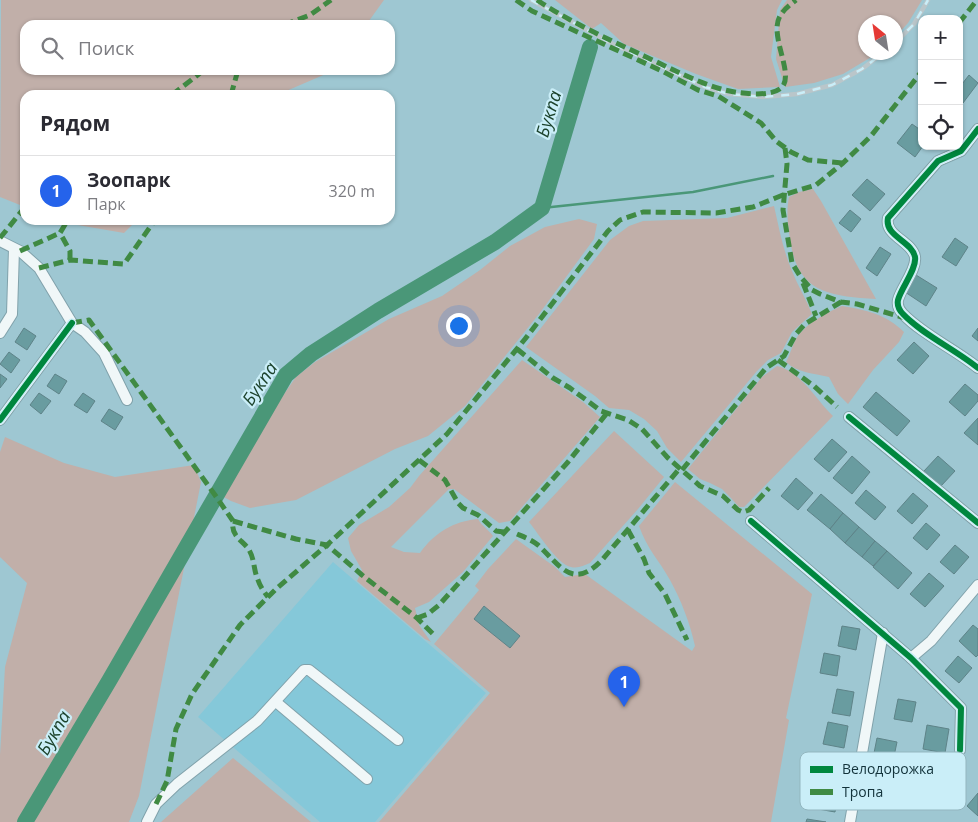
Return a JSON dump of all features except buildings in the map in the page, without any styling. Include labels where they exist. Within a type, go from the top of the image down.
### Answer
[{"type":"street","points":[[978,129],[961,151],[938,161],[888,218],[886,224],[915,256],[915,263],[898,299],[898,306],[902,313],[978,368]]},
{"type":"street","points":[[0,242],[14,248],[39,268],[72,323],[85,332],[104,353],[127,400]]},
{"type":"street","points":[[0,333],[12,314],[14,248]]},
{"type":"street","points":[[0,420],[72,323]]},
{"type":"street","points":[[848,417],[978,523]]},
{"type":"street","points":[[751,521],[883,633],[961,708],[960,750]]},
{"type":"street","points":[[911,658],[931,641],[978,585]]},
{"type":"street","points":[[862,752],[883,633]]},
{"type":"street","points":[[146,822],[156,804],[177,784],[257,721],[304,670],[309,670],[398,740]]},
{"type":"street","points":[[276,702],[367,779]]},
{"type":"shaded area","points":[[1,0],[384,0],[370,20],[20,20],[20,75],[323,75],[289,90],[20,90],[20,205],[0,197]]},
{"type":"shaded area","points":[[555,0],[782,0],[777,10],[771,57],[780,87],[738,89],[696,74],[624,44],[601,23],[592,29]]},
{"type":"shaded area","points":[[787,0],[922,0],[903,28],[903,15],[858,15],[858,60],[866,60],[843,74],[814,83],[785,87],[776,59],[780,10]]},
{"type":"shaded area","points":[[813,189],[876,299],[830,293],[808,281],[800,271],[794,257],[790,239],[788,202],[789,197],[799,192]]},
{"type":"shaded area","points":[[774,206],[789,263],[812,314],[792,332],[781,353],[768,360],[757,371],[681,462],[667,448],[657,431],[644,419],[629,410],[609,408],[526,347],[610,240],[629,226],[643,221],[727,218]]},
{"type":"shaded area","points":[[579,219],[597,224],[594,239],[539,314],[465,406],[428,436],[395,449],[296,500],[250,508],[220,495],[272,411],[296,377],[315,362],[389,319],[442,296],[480,270],[510,246],[545,227]]},
{"type":"shaded area","points":[[78,225],[132,225],[124,233]]},
{"type":"shaded area","points":[[842,306],[859,309],[883,317],[904,332],[899,342],[873,370],[848,404],[838,394],[829,377],[801,371],[786,362],[796,339],[805,328]]},
{"type":"shaded area","points":[[522,360],[583,402],[600,417],[510,521],[499,523],[454,489],[449,489],[391,547],[404,552],[420,553],[445,529],[461,522],[478,519],[493,536],[463,572],[429,602],[415,608],[419,625],[431,642],[425,639],[357,581],[362,570],[351,551],[348,538],[359,525],[389,507],[410,488]]},
{"type":"shaded area","points":[[777,366],[786,369],[801,380],[833,416],[744,507],[739,507],[722,489],[700,479],[688,469],[762,377]]},
{"type":"shaded area","points":[[614,431],[664,477],[590,563],[579,567],[571,567],[554,555],[529,522]]},
{"type":"shaded area","points":[[5,437],[64,463],[115,477],[194,465],[201,482],[139,796],[129,822],[0,822],[0,755],[5,667],[27,583],[0,557],[0,452]]},
{"type":"shaded area","points":[[675,482],[812,594],[786,718],[789,720],[771,822],[379,822],[490,693],[434,644],[479,590],[475,586],[488,569],[516,539],[555,567],[565,577],[585,574],[692,651],[695,646],[691,629],[681,604],[670,580],[639,526]]},
{"type":"shaded area","points":[[333,562],[486,693],[375,822],[320,822],[198,717]]},
{"type":"shaded area","points":[[233,758],[311,822],[161,822]]},
{"type":"waterway","name":"Букпа","points":[[25,822],[286,375],[311,354],[378,311],[495,242],[542,208],[590,47]]},
{"type":"waterway","points":[[542,208],[693,192],[773,176]]},
{"type":"railway","points":[[531,0],[613,44],[705,87],[729,94],[763,97],[797,94],[832,85],[862,69],[874,60]]},
{"type":"railway","points":[[903,35],[914,24],[928,0]]},
{"type":"marked path","points":[[297,20],[310,15],[331,0]]},
{"type":"marked path","points":[[516,0],[532,11],[662,71],[698,90],[718,96],[761,123],[776,141],[791,152],[808,160],[843,163]]},
{"type":"marked path","points":[[537,0],[589,30],[692,78],[721,89],[754,94],[771,93],[783,86],[785,71],[777,33],[777,24],[783,11],[796,0]]},
{"type":"marked path","points":[[963,18],[977,0]]},
{"type":"marked path","points":[[178,90],[198,75]]},
{"type":"marked path","points":[[232,90],[237,75]]},
{"type":"marked path","points":[[156,804],[167,781],[176,729],[192,694],[240,625],[276,589],[327,545],[447,434],[525,339],[608,231],[620,220],[643,212],[716,213],[753,207],[816,185],[843,163],[871,136],[918,76]]},
{"type":"marked path","points":[[785,148],[787,164],[783,210],[792,263],[800,276],[812,290],[820,294],[841,302],[857,304],[905,318]]},
{"type":"marked path","points":[[0,238],[20,213]]},
{"type":"marked path","points":[[65,225],[60,233],[70,251],[70,260]]},
{"type":"marked path","points":[[39,268],[70,260],[124,264],[151,225]]},
{"type":"marked path","points":[[20,251],[60,233]]},
{"type":"marked path","points":[[803,283],[816,316]]},
{"type":"marked path","points":[[682,470],[766,368],[784,356],[796,334],[805,324],[841,302]]},
{"type":"marked path","points":[[72,323],[89,320],[215,495],[233,521],[234,533],[250,551],[255,572],[262,589],[268,597]]},
{"type":"marked path","points":[[517,349],[553,378],[601,411],[628,420],[642,429],[668,458],[700,486],[723,496],[738,510],[743,512],[749,510],[769,488]]},
{"type":"marked path","points":[[778,360],[814,386],[837,407]]},
{"type":"marked path","points":[[417,618],[428,614],[439,605],[568,462],[607,413]]},
{"type":"marked path","points":[[419,460],[445,480],[458,503],[463,508],[478,515],[496,531],[505,532]]},
{"type":"marked path","points":[[517,534],[536,543],[567,572],[582,574],[592,569],[602,560],[680,468]]},
{"type":"marked path","points":[[233,521],[296,539],[327,545],[417,618],[435,636]]},
{"type":"marked path","points":[[628,530],[644,559],[649,573],[665,594],[687,640]]},
{"type":"cycle path","points":[[978,129],[961,151],[938,161],[888,218],[890,229],[913,251],[915,257],[914,267],[898,300],[900,311],[920,329],[978,368]]},
{"type":"cycle path","points":[[0,420],[72,323]]},
{"type":"cycle path","points":[[849,417],[978,523]]},
{"type":"cycle path","points":[[751,521],[911,658],[961,708],[960,750]]},
{"type":"place","name":"Зоопарк","points":[[624,707]]}]
